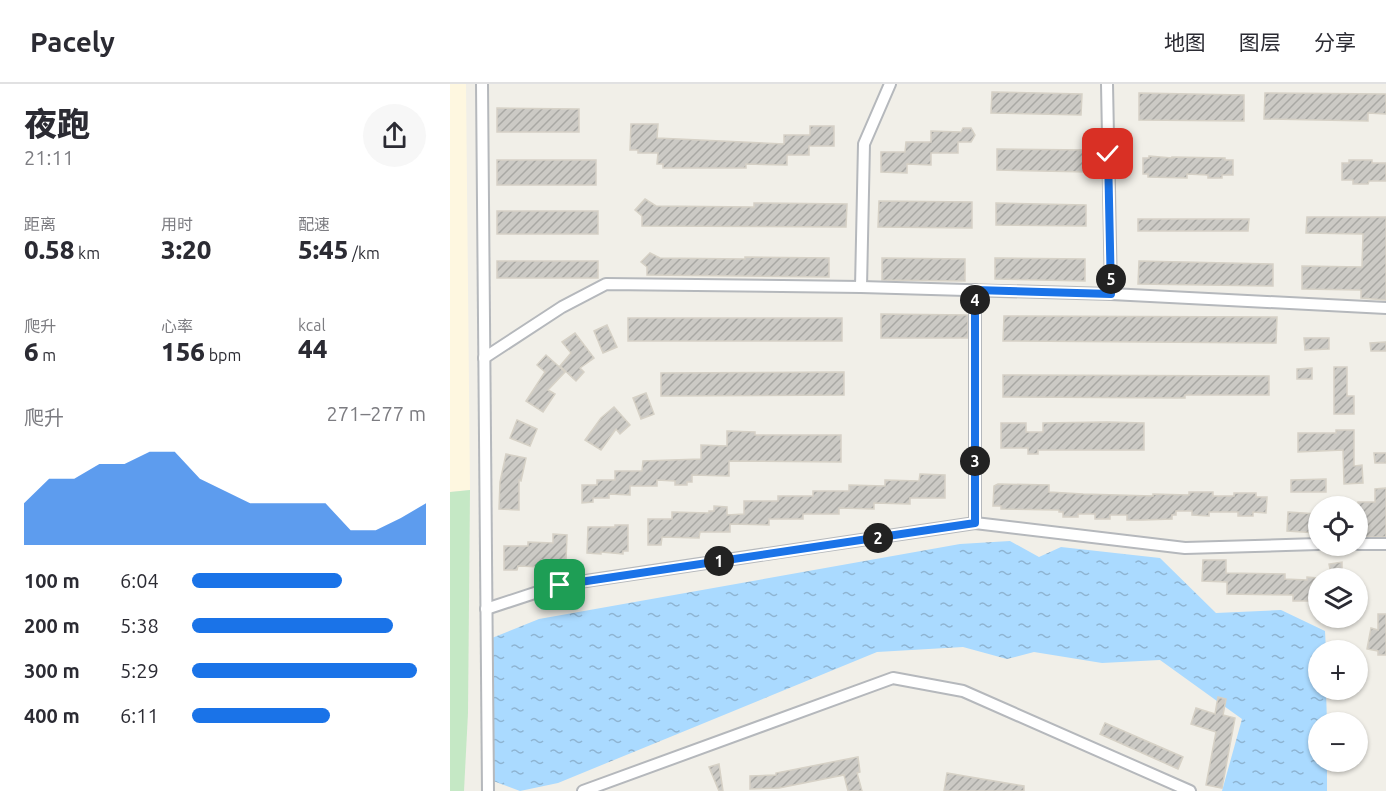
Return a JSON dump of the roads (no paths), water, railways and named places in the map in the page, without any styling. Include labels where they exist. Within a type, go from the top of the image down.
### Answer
[{"type":"street","points":[[482,84],[488,791]]},
{"type":"street","points":[[861,287],[864,144],[890,84]]},
{"type":"street","points":[[1107,84],[1111,294]]},
{"type":"street","points":[[484,358],[562,307],[606,284],[861,287],[1111,294],[1386,308]]},
{"type":"street","points":[[975,290],[975,523]]},
{"type":"street","points":[[486,609],[560,585],[975,523],[1185,548],[1308,544]]},
{"type":"street","points":[[1368,544],[1386,544]]},
{"type":"street","points":[[583,791],[893,678],[963,691],[1190,791]]},
{"type":"water","points":[[1010,541],[1039,557],[1061,547],[1160,558],[1216,613],[1281,610],[1308,623],[1308,628],[1319,628],[1325,631],[1325,640],[1308,640],[1308,700],[1326,700],[1327,712],[1308,712],[1308,772],[1327,772],[1327,791],[1222,791],[1242,719],[1160,660],[1102,663],[1034,652],[1007,659],[963,647],[877,652],[558,783],[520,791],[488,779],[487,640],[539,619],[960,544]]}]
